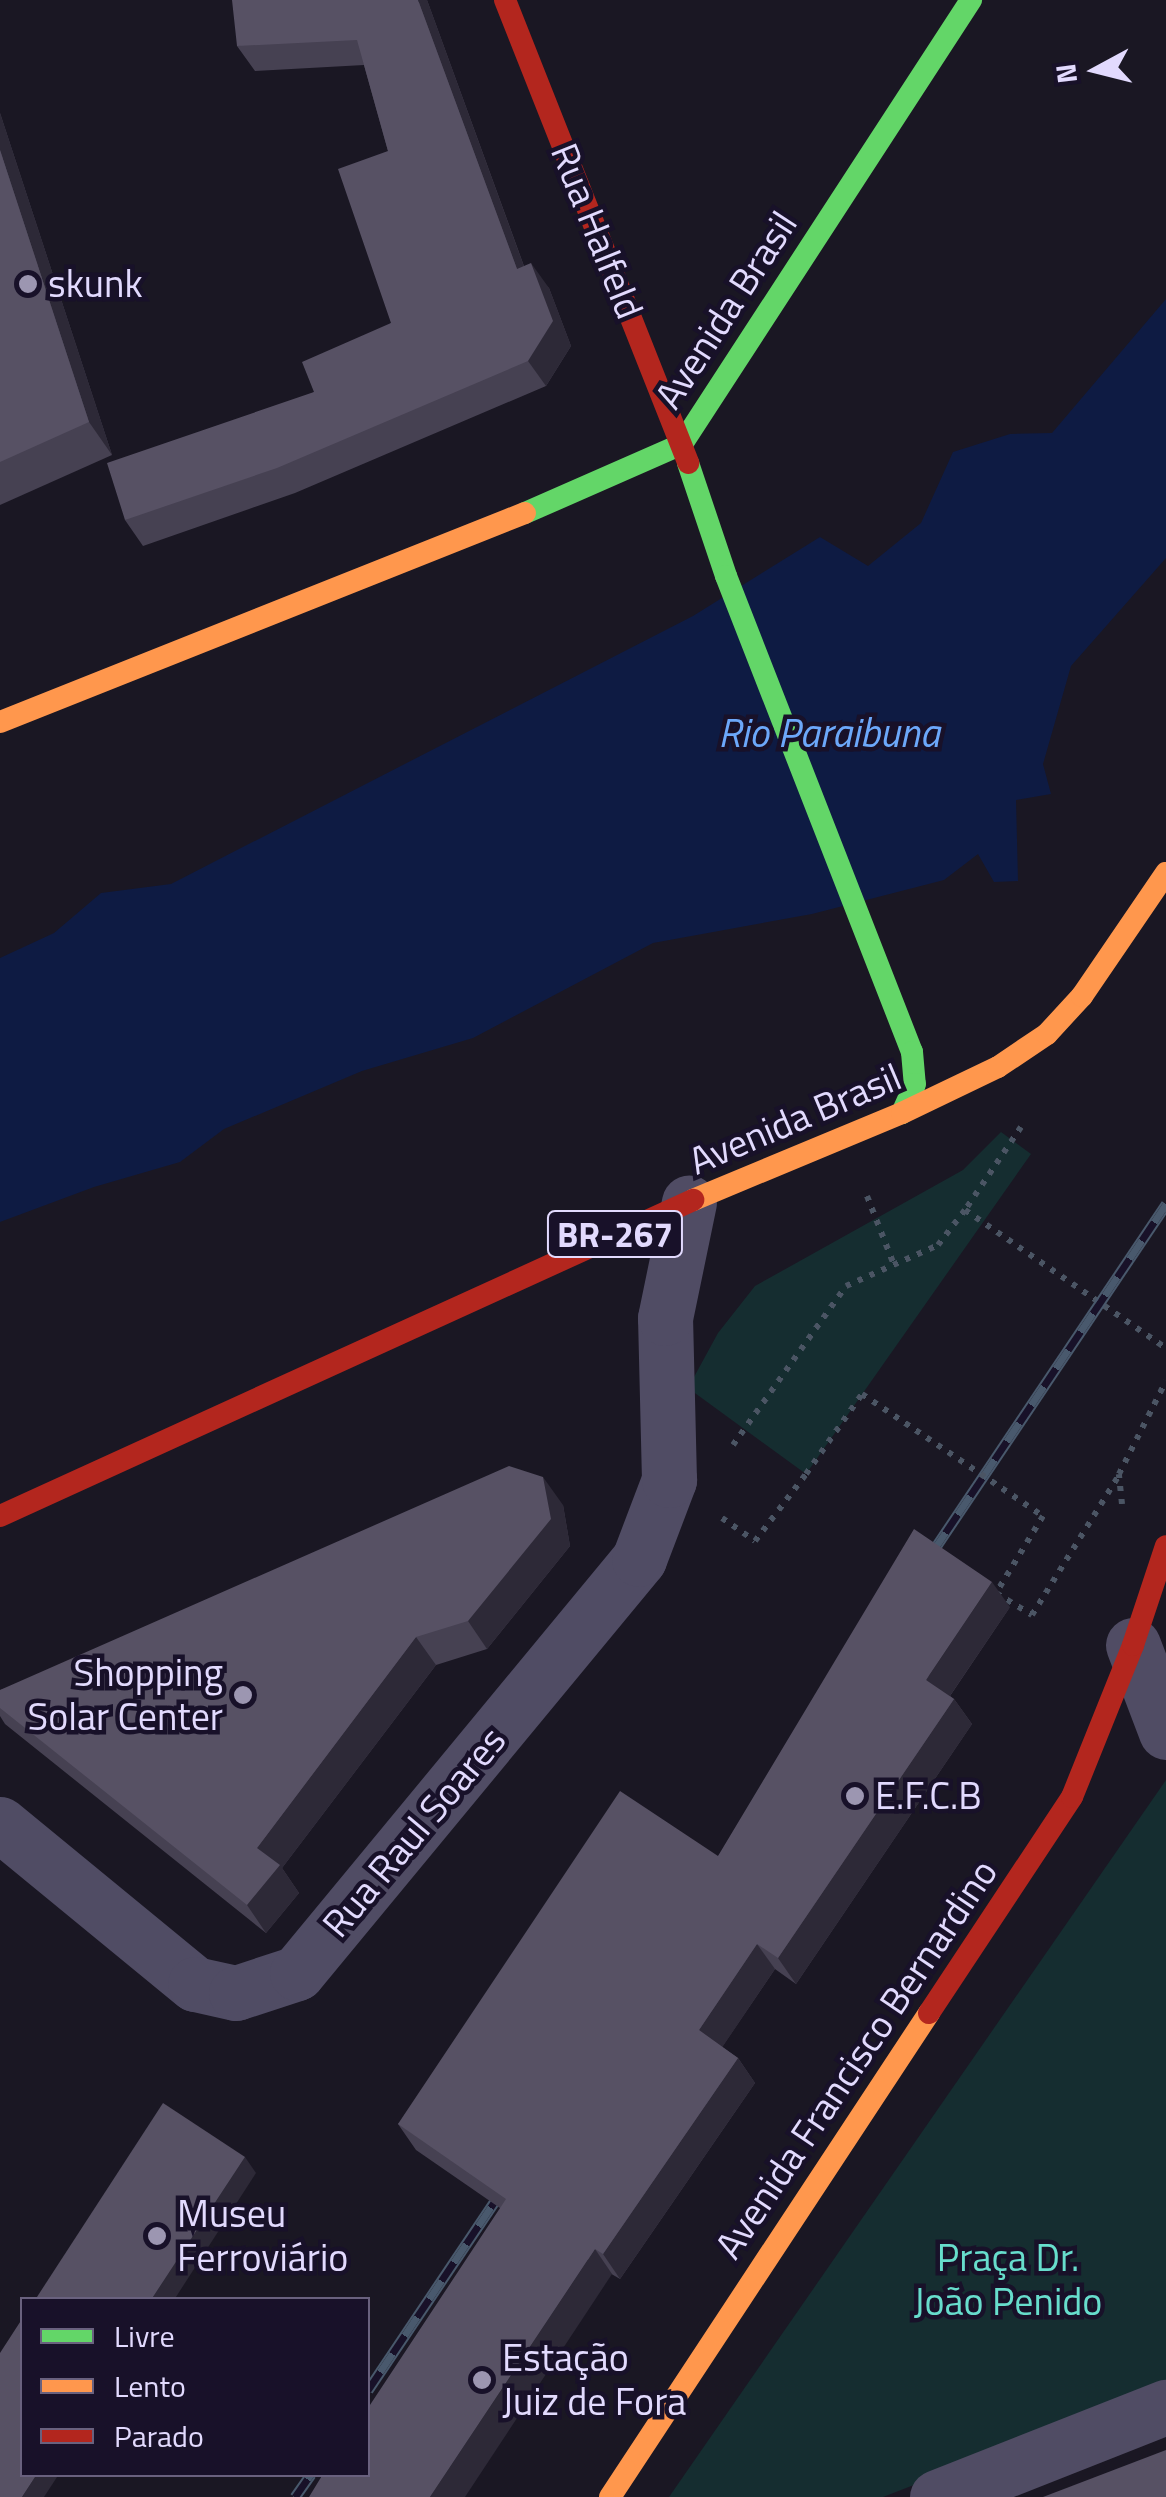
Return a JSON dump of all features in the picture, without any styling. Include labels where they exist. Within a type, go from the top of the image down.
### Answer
[{"type":"main road","name":"Rua Halfeld","points":[[505,0],[682,444],[726,576],[912,1052],[915,1084],[902,1113]]},
{"type":"main road","name":"Avenida Brasil","points":[[0,722],[576,492],[682,444],[971,0]]},
{"type":"main road","name":"Avenida Brasil","points":[[0,1516],[689,1202],[902,1113],[998,1067],[1047,1034],[1082,996],[1166,873]]},
{"type":"main road","name":"Avenida Francisco Bernardino","points":[[610,2497],[1072,1797],[1166,1546]]},
{"type":"street","name":"Rua Raul Soares","points":[[0,1824],[195,1984],[236,1993],[298,1973],[639,1559],[682,1490],[663,1376],[665,1318],[689,1202]]},
{"type":"street","points":[[1132,1645],[1166,1732]]},
{"type":"street","points":[[938,2497],[1166,2408]]},
{"type":"path","points":[[998,1067],[1022,1126],[966,1210],[938,1246],[846,1286],[682,1490],[755,1541],[862,1394],[1043,1516],[996,1593],[1032,1615],[1120,1474]]},
{"type":"path","points":[[845,1137],[894,1265]]},
{"type":"path","points":[[966,1210],[1166,1348]]},
{"type":"green space","points":[[1001,1132],[1031,1154],[806,1474],[688,1388],[718,1333],[755,1286],[963,1170]]},
{"type":"green space","name":"Praça Dr. João Penido","points":[[1166,1780],[1166,2387],[883,2497],[669,2497]]},
{"type":"water","name":"Rio Paraibuna","points":[[1166,299],[1166,558],[1071,666],[1043,764],[1051,794],[1016,800],[1018,881],[994,882],[978,854],[944,880],[812,914],[653,943],[473,1038],[362,1071],[224,1129],[180,1162],[94,1187],[0,1222],[0,958],[54,933],[101,893],[171,884],[693,616],[820,537],[868,566],[921,523],[953,452],[1010,434],[1052,433]]},
{"type":"building","points":[[232,0],[418,0],[517,269],[531,263],[553,321],[528,361],[277,468],[125,520],[107,463],[314,392],[302,362],[391,323],[338,169],[388,151],[357,40],[237,46]]},
{"type":"building","name":"skunk","points":[[0,150],[89,422],[0,462]]},
{"type":"building","name":"Shopping Solar Center","points":[[509,1466],[543,1477],[551,1519],[468,1621],[416,1637],[257,1848],[280,1865],[247,1905],[0,1708],[0,1690]]},
{"type":"building","points":[[914,1529],[992,1582],[926,1680],[954,1699],[778,1958],[757,1944],[699,2030],[738,2058],[603,2254],[595,2249],[430,2497],[309,2497],[321,2477],[370,2477],[370,2405],[506,2199],[398,2124],[620,1791],[718,1856]]},
{"type":"building","name":"Museu Ferroviário","points":[[163,2103],[245,2157],[153,2297],[37,2297]]},
{"type":"building","points":[[20,2322],[20,2477],[35,2477],[22,2497],[0,2497],[0,2353]]},
{"type":"building","points":[[1166,2450],[1166,2497],[1043,2497]]},
{"type":"railway","points":[[921,1569],[1166,1204]]},
{"type":"railway","points":[[370,2387],[510,2179]]},
{"type":"railway","points":[[295,2497],[309,2477]]},
{"type":"traffic: fast","points":[[525,513],[682,444],[971,0]]},
{"type":"traffic: fast","points":[[688,463],[726,576],[912,1052],[915,1084],[902,1113]]},
{"type":"traffic: slow","points":[[0,722],[525,513]]},
{"type":"traffic: slow","points":[[693,1200],[902,1113],[998,1067],[1047,1034],[1082,996],[1166,873]]},
{"type":"traffic: slow","points":[[610,2497],[929,2013]]},
{"type":"traffic: jam","points":[[505,0],[688,463]]},
{"type":"traffic: jam","points":[[0,1516],[693,1200]]},
{"type":"traffic: jam","points":[[929,2013],[1072,1797],[1133,1645],[1166,1546]]},
{"type":"place","name":"skunk","points":[[28,284]]},
{"type":"place","name":"Shopping Solar Center","points":[[243,1695]]},
{"type":"place","name":"E.F.C.B","points":[[855,1796]]},
{"type":"place","name":"Museu Ferroviário","points":[[157,2236]]},
{"type":"place","name":"Estação Juiz de Fora","points":[[482,2380]]}]
